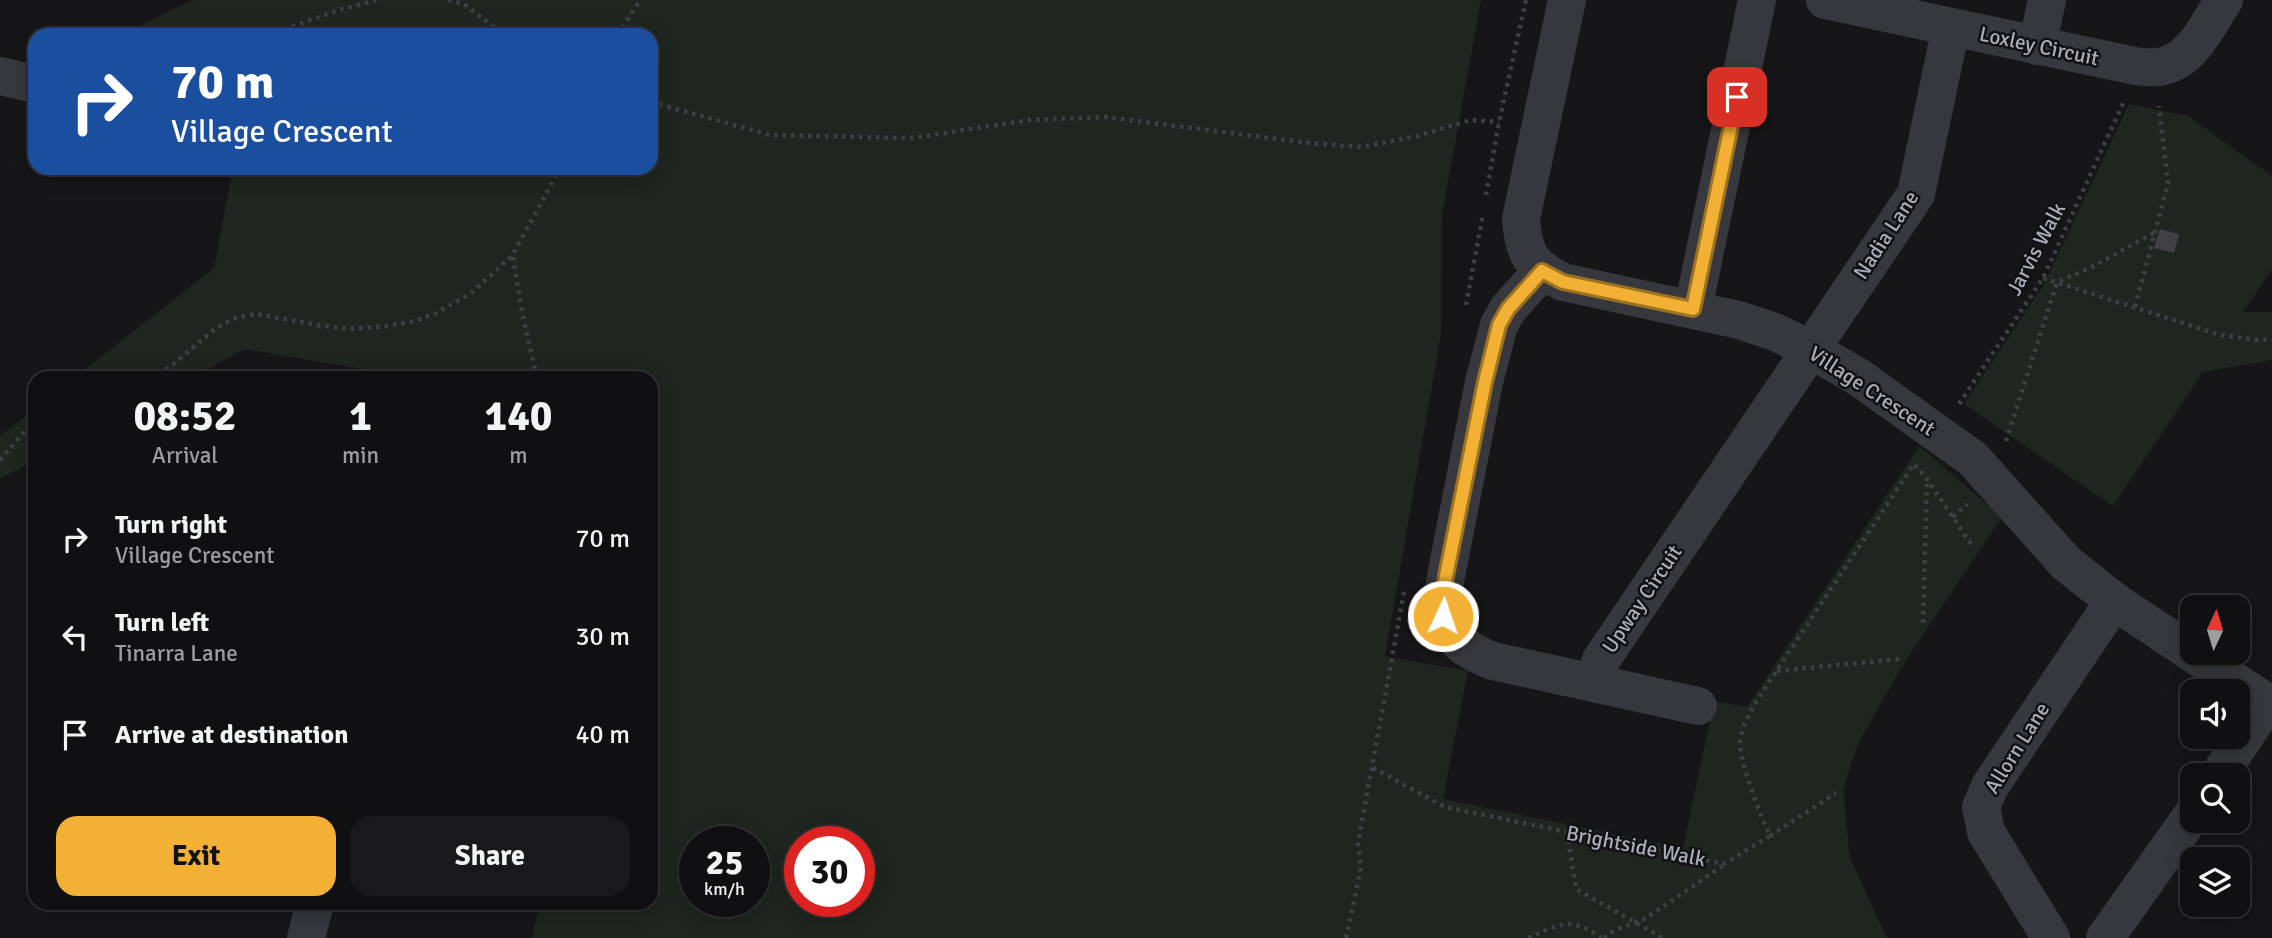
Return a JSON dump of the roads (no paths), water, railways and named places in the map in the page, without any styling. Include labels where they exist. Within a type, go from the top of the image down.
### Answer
[{"type":"street","points":[[1567,0],[1521,219],[1523,240],[1530,259],[1542,271],[1508,309],[1499,325],[1487,371],[1443,596],[1443,616],[1451,634],[1460,645],[1493,662],[1698,706]]},
{"type":"street","points":[[1693,309],[1757,0]]},
{"type":"street","name":"Loxley Circuit","points":[[1825,0],[2135,66],[2160,67],[2177,62],[2191,50],[2224,0]]},
{"type":"street","points":[[2037,46],[2047,0]]},
{"type":"street","name":"Nadia Lane","points":[[1810,349],[1916,194],[1951,27]]},
{"type":"street","points":[[0,76],[28,82]]},
{"type":"street","name":"Village Crescent","points":[[1542,271],[1563,282],[1739,320],[1774,332],[1810,349],[1857,376],[1973,460],[2066,563],[2114,601],[2270,704]]},
{"type":"street","name":"Upway Circuit","points":[[1595,682],[1601,660],[1810,349]]},
{"type":"street","name":"Allorn Lane","points":[[2051,938],[1986,832],[1981,807],[1990,786],[2114,601]]},
{"type":"street","points":[[2228,763],[2270,704]]},
{"type":"street","points":[[2105,938],[2180,832]]},
{"type":"street","points":[[306,938],[313,910]]}]
